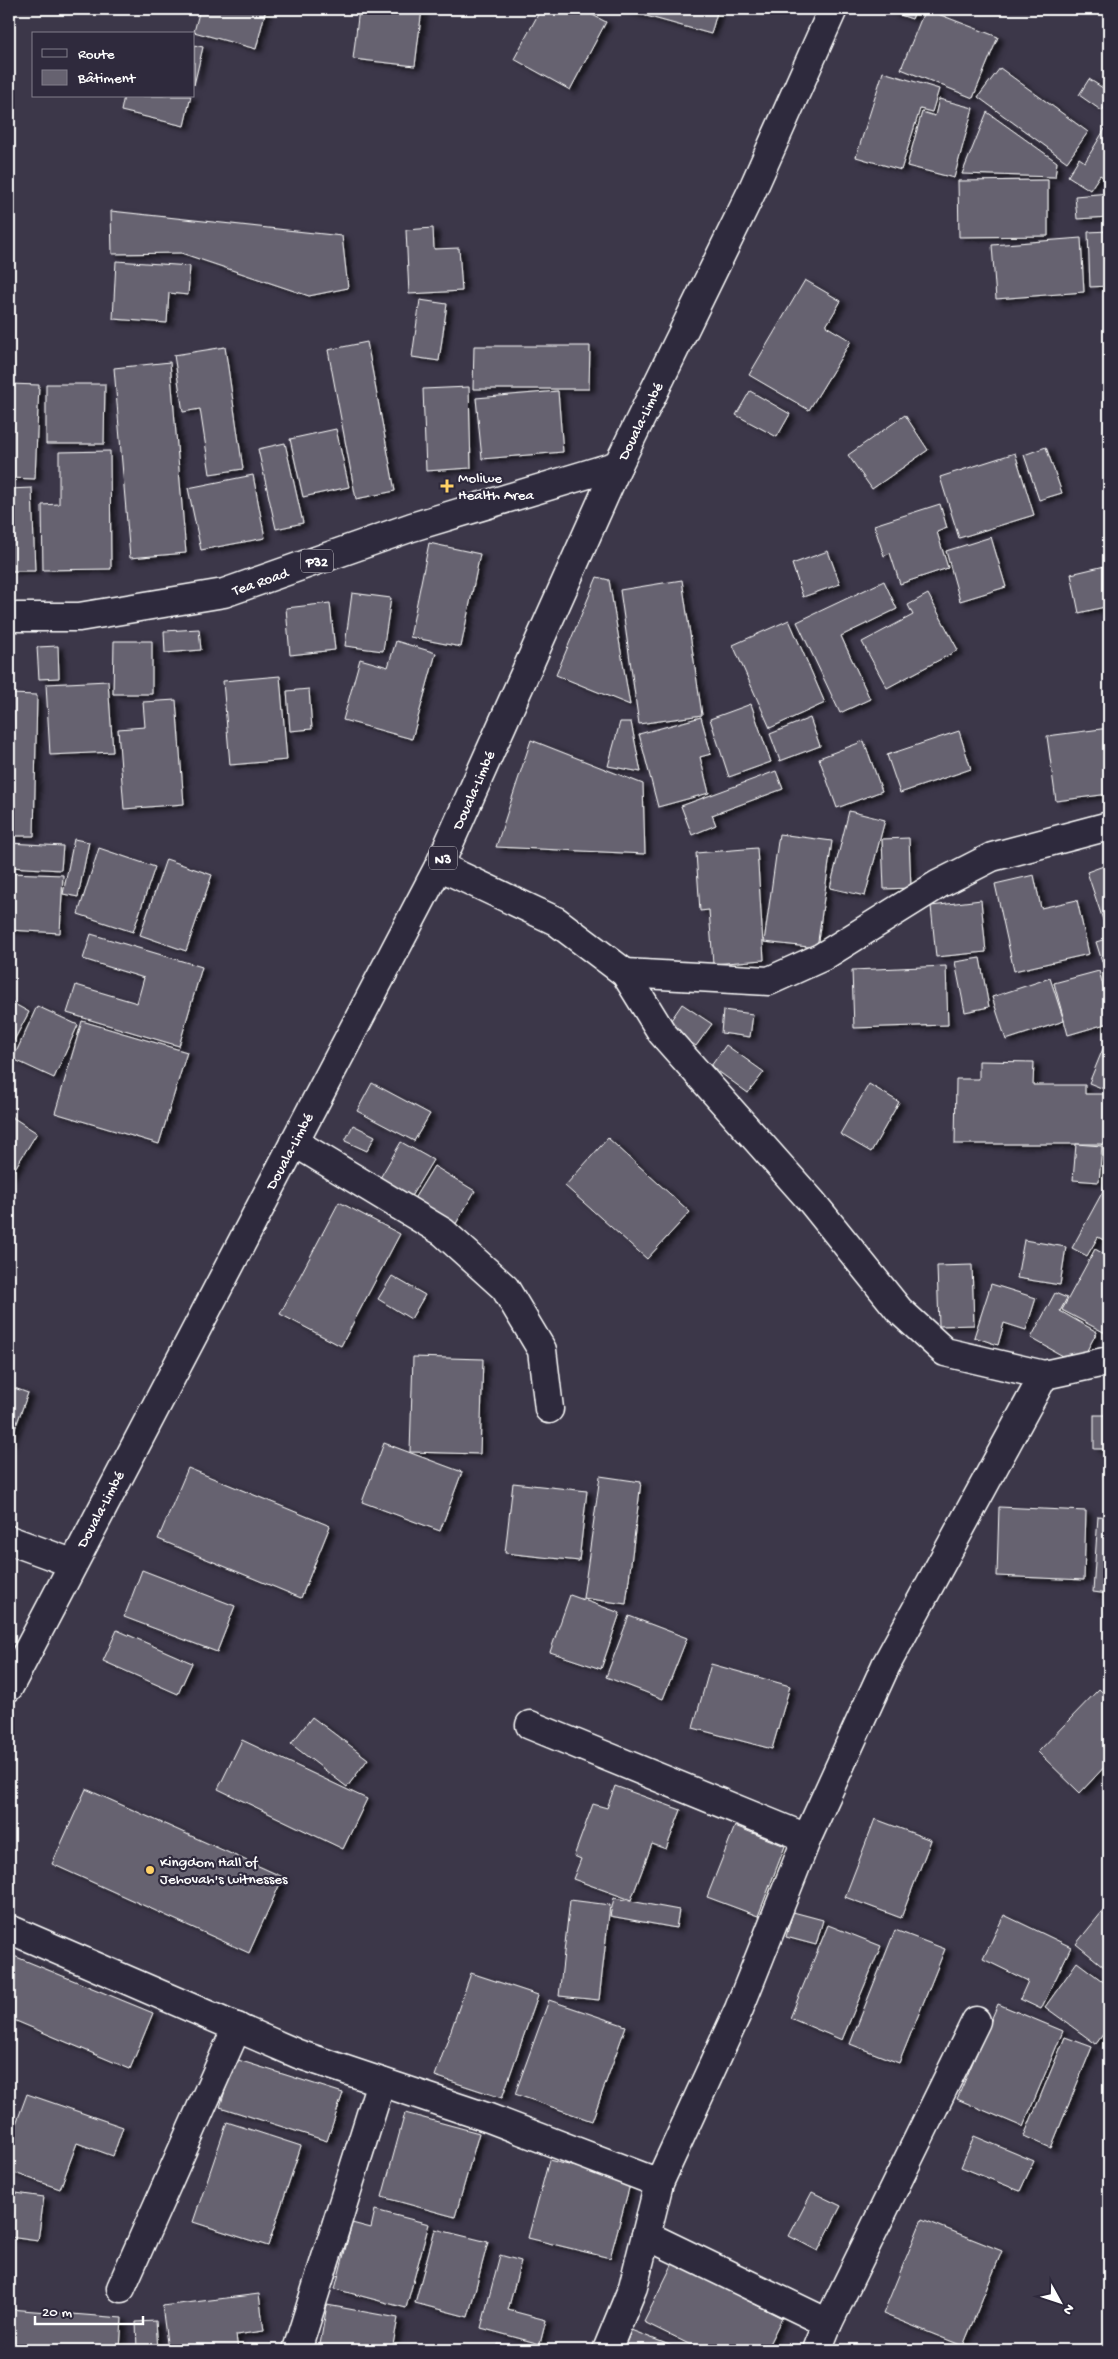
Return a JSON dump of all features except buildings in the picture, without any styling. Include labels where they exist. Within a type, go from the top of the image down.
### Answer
[{"type":"main road","name":"Douala-Limbé","points":[[9,1687],[72,1563],[439,866],[618,466],[751,193],[833,9]]},
{"type":"main road","name":"Tea Road","points":[[9,617],[79,617],[224,593],[412,527],[618,466]]},
{"type":"main road","points":[[625,973],[768,981],[822,957],[939,884],[992,857],[1109,826]]},
{"type":"main road","points":[[439,866],[556,921],[625,973],[662,1033],[812,1202],[899,1310],[945,1352],[1044,1375],[1109,1362]]},
{"type":"main road","points":[[294,1142],[443,1232],[505,1288],[542,1350],[549,1409]]},
{"type":"main road","points":[[607,2350],[633,2287],[659,2183],[739,2009],[806,1838],[886,1665],[1044,1375]]},
{"type":"main road","points":[[9,1540],[72,1563]]},
{"type":"main road","points":[[530,1725],[806,1838]]},
{"type":"main road","points":[[9,1929],[298,2054],[488,2118],[659,2183]]},
{"type":"main road","points":[[817,2350],[828,2323],[976,2021]]},
{"type":"main road","points":[[121,2288],[237,2027]]},
{"type":"main road","points":[[297,2350],[382,2082]]},
{"type":"main road","points":[[646,2235],[828,2323]]},
{"type":"place","name":"Moliwe Health Area","points":[[447,486]]},
{"type":"place","name":"Kingdom Hall of Jehovah's witnesses","points":[[150,1870]]}]
